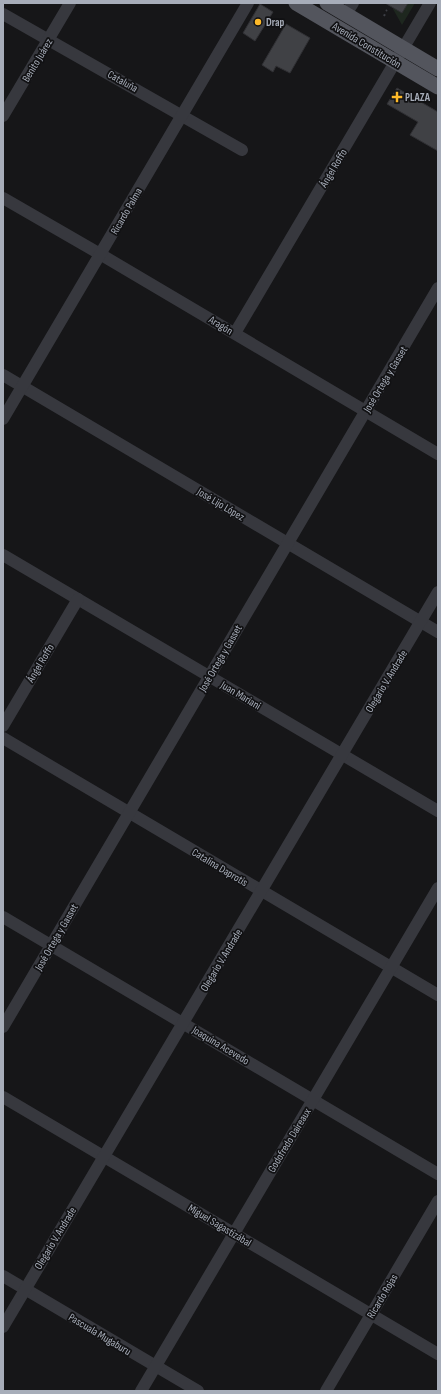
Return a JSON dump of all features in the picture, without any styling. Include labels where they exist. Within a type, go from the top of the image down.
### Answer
[{"type":"main road","name":"Avenida Constitución","points":[[296,3],[438,87]]},
{"type":"main road","name":"Avenida Constitución","points":[[327,3],[349,9],[404,48],[438,69]]},
{"type":"street","name":"Benito Juárez","points":[[3,116],[70,3]]},
{"type":"street","name":"Ricardo Palma","points":[[3,419],[248,3]]},
{"type":"street","name":"Ángel Roffo","points":[[235,333],[430,3]]},
{"type":"street","name":"Cataluña","points":[[3,14],[242,150]]},
{"type":"street","name":"Aragón","points":[[3,198],[235,333],[438,454]]},
{"type":"street","name":"José Ortega y Gasset","points":[[3,1027],[438,288]]},
{"type":"street","name":"José Lijo López","points":[[3,375],[438,632]]},
{"type":"street","name":"Juan Mariani","points":[[3,555],[438,811]]},
{"type":"street","name":"Olegario V. Andrade","points":[[3,1327],[438,592]]},
{"type":"street","name":"Ángel Roffo","points":[[3,726],[78,599]]},
{"type":"street","name":"Catalina Daprotis","points":[[3,738],[438,995]]},
{"type":"street","name":"Godofredo Daireaux","points":[[141,1391],[438,888]]},
{"type":"street","name":"Joaquina Acevedo","points":[[3,917],[438,1174]]},
{"type":"street","name":"Miguel Sagastizábal","points":[[3,1097],[438,1354]]},
{"type":"street","name":"Ricardo Rojas","points":[[326,1391],[438,1201]]},
{"type":"street","name":"Pascuala Mugaburu","points":[[3,1276],[198,1391]]},
{"type":"shaded area","points":[[408,3],[415,3],[402,25],[393,9],[394,8],[402,13]]},
{"type":"building","points":[[385,3],[408,3],[402,13]]},
{"type":"building","points":[[260,4],[273,12],[255,41],[243,33]]},
{"type":"building","points":[[286,24],[310,38],[290,73],[276,66],[273,72],[262,65]]},
{"type":"building","points":[[397,88],[438,112],[438,151],[410,135],[418,122],[387,104]]},
{"type":"place","name":"Drap","points":[[258,22]]},
{"type":"place","name":"PLAZA","points":[[397,97]]}]
